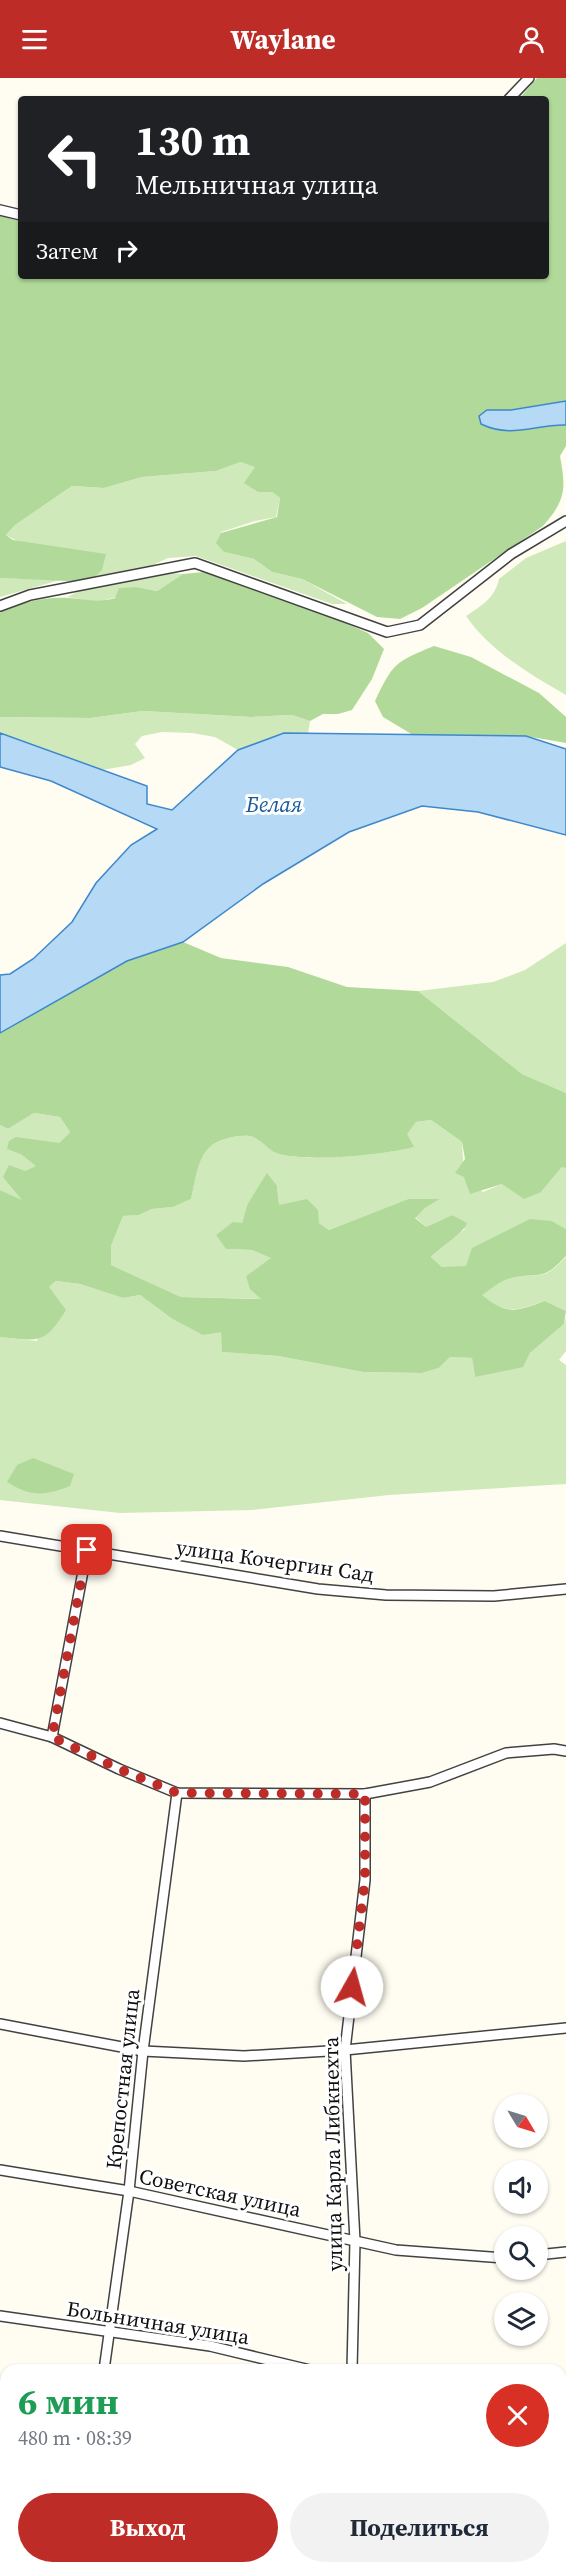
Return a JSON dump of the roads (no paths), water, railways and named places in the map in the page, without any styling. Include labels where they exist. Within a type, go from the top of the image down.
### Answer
[{"type":"street","points":[[512,96],[530,78]]},
{"type":"street","points":[[0,210],[18,213]]},
{"type":"street","points":[[0,606],[30,595],[195,563],[387,632],[420,626],[511,554],[566,521]]},
{"type":"street","name":"улица Кочергин Сад","points":[[0,1536],[318,1589],[386,1594],[494,1596],[566,1589]]},
{"type":"street","points":[[52,1737],[87,1550]]},
{"type":"street","points":[[0,1723],[52,1737],[119,1769],[177,1793],[365,1794],[430,1782],[506,1753],[554,1749],[566,1751]]},
{"type":"street","name":"Крепостная улица","points":[[105,2364],[129,2191],[143,2052],[177,1793]]},
{"type":"street","name":"улица Карла Либкнехта","points":[[351,2364],[354,2241],[345,2050],[365,1880],[365,1794]]},
{"type":"street","points":[[0,2024],[143,2052],[244,2056],[345,2050],[566,2028]]},
{"type":"street","name":"Советская улица","points":[[0,2170],[129,2191],[396,2250],[494,2257]]},
{"type":"street","points":[[548,2254],[566,2252]]},
{"type":"street","name":"Больничная улица","points":[[0,2316],[210,2346],[285,2364]]},
{"type":"water","points":[[566,401],[566,425],[503,430],[481,424],[479,416],[487,410],[511,410]]},
{"type":"water","name":"Белая","points":[[0,733],[147,786],[147,804],[172,810],[238,750],[284,733],[526,736],[566,749],[566,835],[478,812],[422,806],[349,832],[263,884],[183,942],[127,961],[0,1033],[0,975],[10,974],[33,959],[72,922],[96,883],[131,845],[157,829],[51,781],[0,767]]}]
